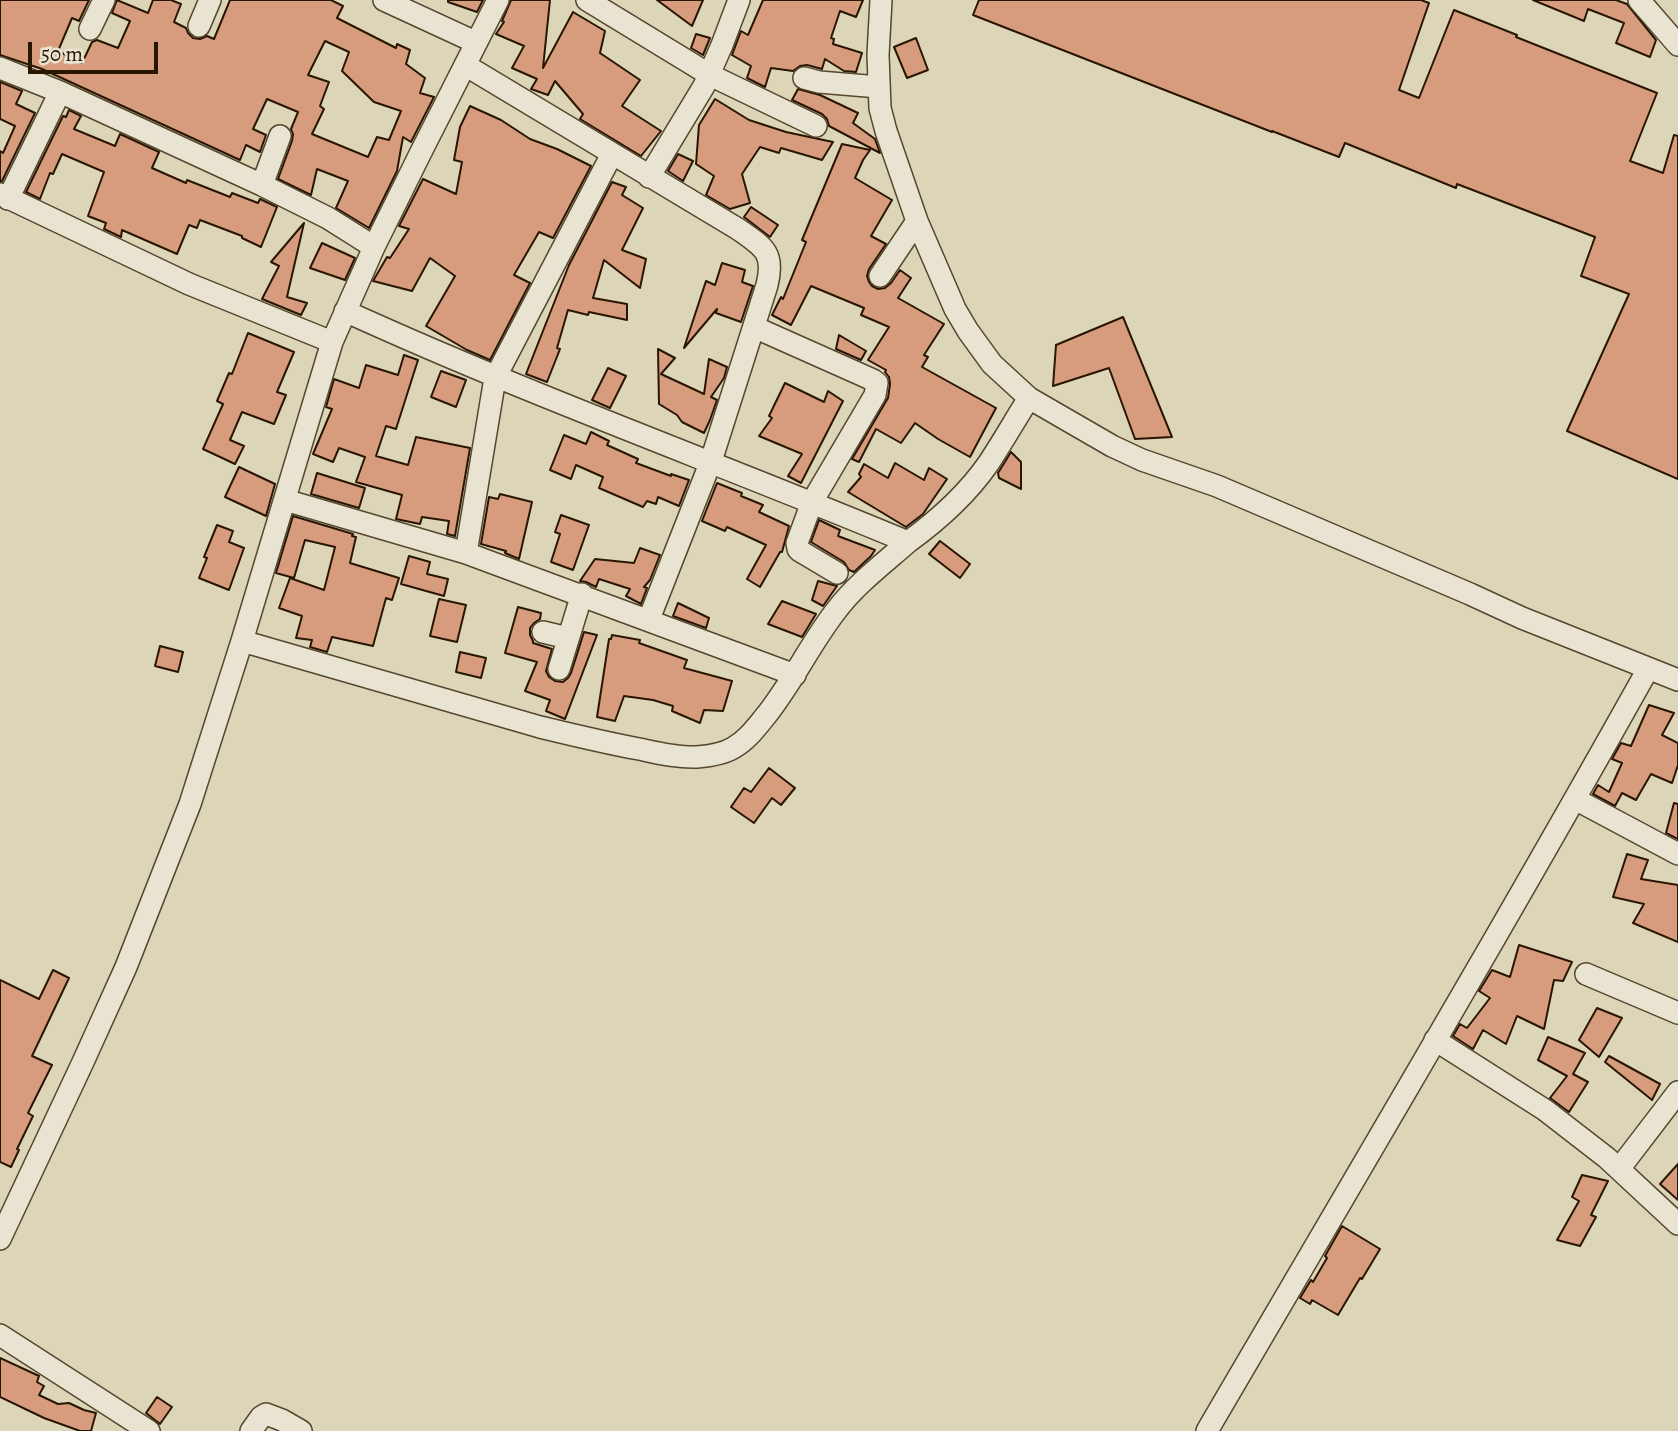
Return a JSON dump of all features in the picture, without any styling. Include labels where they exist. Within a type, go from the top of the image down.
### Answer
[{"type":"street","points":[[90,29],[104,0]]},
{"type":"street","points":[[199,26],[211,0]]},
{"type":"street","points":[[384,0],[475,42]]},
{"type":"street","points":[[0,1239],[131,954],[190,804],[332,342],[374,247],[498,0]]},
{"type":"street","points":[[587,0],[710,75],[817,125]]},
{"type":"street","points":[[649,177],[710,75],[739,0]]},
{"type":"street","points":[[881,0],[878,55],[880,108],[917,221],[955,309],[968,331],[992,365],[1028,398],[1142,460],[1217,486],[1522,618],[1678,680]]},
{"type":"street","points":[[1639,0],[1678,45]]},
{"type":"street","points":[[465,65],[738,229],[761,247],[770,258],[769,278],[711,461],[649,619]]},
{"type":"street","points":[[0,68],[60,92],[262,185],[328,218],[374,247]]},
{"type":"street","points":[[804,78],[819,82],[878,87]]},
{"type":"street","points":[[60,92],[4,197],[189,284],[332,342]]},
{"type":"street","points":[[262,185],[280,136]]},
{"type":"street","points":[[467,553],[495,377],[612,155]]},
{"type":"street","points":[[880,276],[917,221]]},
{"type":"street","points":[[345,312],[495,377],[711,461],[908,542]]},
{"type":"street","points":[[754,327],[877,383],[875,395],[812,502],[797,543],[798,549],[837,573]]},
{"type":"street","points":[[242,640],[540,727],[667,755],[696,757],[717,754],[734,748],[752,733],[771,710],[837,609],[869,576],[943,514],[986,467],[1028,398]]},
{"type":"street","points":[[285,500],[467,553],[795,674]]},
{"type":"street","points":[[559,668],[582,594]]},
{"type":"street","points":[[543,632],[568,638]]},
{"type":"street","points":[[1206,1431],[1362,1169],[1648,669]]},
{"type":"street","points":[[1576,799],[1678,854]]},
{"type":"street","points":[[1586,974],[1678,1013]]},
{"type":"street","points":[[1435,1040],[1545,1110],[1619,1169],[1678,1224]]},
{"type":"street","points":[[1619,1169],[1678,1091]]},
{"type":"street","points":[[0,1335],[149,1431]]},
{"type":"street","points":[[251,1431],[266,1414],[301,1431]]},
{"type":"building","points":[[0,0],[89,0],[79,21],[72,18],[58,51],[82,63],[92,42],[97,40],[118,48],[130,21],[112,13],[117,0],[148,13],[153,0],[171,0],[181,4],[174,22],[186,28],[193,38],[207,36],[214,39],[230,0],[331,0],[343,6],[337,18],[396,48],[397,44],[410,50],[406,64],[425,78],[420,93],[434,97],[411,142],[403,137],[397,171],[369,228],[336,208],[348,181],[317,169],[311,195],[278,179],[292,141],[291,129],[298,112],[267,99],[253,129],[266,135],[260,152],[246,145],[240,160],[42,69],[0,55]],"holes":[[[325,41],[349,52],[342,71],[374,102],[401,111],[389,140],[377,137],[368,157],[312,134],[324,109],[320,106],[329,82],[308,75]]]},
{"type":"building","points":[[448,0],[483,0],[477,12]]},
{"type":"building","points":[[511,0],[550,0],[543,68],[573,12],[605,31],[600,53],[640,80],[622,106],[661,131],[641,156],[580,119],[583,114],[555,81],[548,95],[531,89],[537,79],[512,68],[524,46],[496,34],[504,22],[502,21]]},
{"type":"building","points":[[657,0],[703,0],[692,26]]},
{"type":"building","points":[[763,0],[863,0],[856,17],[840,11],[831,38],[834,39],[833,44],[862,53],[856,72],[844,71],[825,59],[822,69],[807,65],[793,71],[771,68],[765,87],[747,78],[751,66],[732,55],[741,31],[748,35]]},
{"type":"building","points":[[979,0],[1421,0],[1429,3],[1399,90],[1419,98],[1454,10],[1657,93],[1630,161],[1663,173],[1674,135],[1678,136],[1678,479],[1567,431],[1629,294],[1581,276],[1595,237],[1457,184],[1456,188],[1345,143],[1339,157],[1272,132],[973,15]]},
{"type":"building","points":[[1533,0],[1616,0],[1627,4],[1656,40],[1650,57],[1616,43],[1624,23],[1588,9],[1584,21]]},
{"type":"building","points":[[696,34],[710,38],[703,55],[691,48]]},
{"type":"building","points":[[916,38],[928,70],[907,78],[894,47]]},
{"type":"building","points":[[0,82],[22,91],[16,104],[35,113],[2,181],[0,151],[3,153],[15,126],[0,119]]},
{"type":"building","points":[[798,89],[820,95],[858,113],[853,123],[875,139],[880,153],[829,126],[822,114],[792,100]]},
{"type":"building","points":[[715,99],[749,120],[786,132],[833,142],[822,160],[781,148],[779,153],[760,147],[742,174],[750,203],[730,209],[706,195],[714,176],[696,164],[699,125]]},
{"type":"building","points":[[470,106],[501,120],[530,139],[591,166],[553,238],[539,232],[514,275],[530,283],[490,360],[426,326],[455,276],[430,258],[412,291],[373,281],[387,257],[390,258],[409,229],[399,226],[423,179],[456,194],[462,162],[454,160],[460,127]]},
{"type":"building","points":[[69,110],[81,116],[74,129],[115,146],[120,134],[159,152],[152,168],[186,183],[187,180],[230,197],[232,193],[258,203],[260,199],[277,207],[261,247],[242,236],[200,220],[197,228],[189,225],[177,254],[122,230],[121,237],[104,229],[106,223],[88,216],[104,172],[62,154],[53,174],[50,173],[40,199],[26,192],[63,116],[66,117]]},
{"type":"building","points":[[842,144],[870,150],[855,178],[892,200],[871,236],[886,244],[869,269],[869,282],[878,289],[885,288],[900,270],[911,278],[898,298],[944,324],[924,355],[928,357],[922,367],[996,408],[970,457],[915,423],[901,443],[876,429],[859,462],[852,459],[888,398],[890,384],[886,370],[868,360],[889,327],[861,315],[864,308],[811,286],[791,325],[772,315],[781,297],[783,299],[806,242],[802,240]]},
{"type":"building","points":[[678,154],[693,161],[683,181],[668,171]]},
{"type":"building","points":[[612,182],[626,187],[622,195],[643,208],[622,250],[646,259],[640,288],[604,260],[593,298],[627,304],[627,320],[568,310],[557,348],[560,349],[547,382],[526,374],[569,265]]},
{"type":"building","points":[[751,207],[778,225],[770,237],[744,217]]},
{"type":"building","points":[[304,223],[287,297],[307,303],[301,315],[262,299],[279,266],[271,262]]},
{"type":"building","points":[[322,243],[355,258],[345,280],[310,268]]},
{"type":"building","points":[[722,263],[745,270],[742,282],[753,286],[741,322],[716,313],[717,309],[684,348],[706,281],[715,285]]},
{"type":"building","points":[[1123,317],[1172,437],[1135,439],[1109,368],[1053,386],[1056,345]]},
{"type":"building","points":[[248,333],[294,352],[277,392],[286,395],[274,424],[242,412],[230,440],[244,446],[235,464],[203,449],[223,404],[217,401],[229,373],[232,374]]},
{"type":"building","points":[[839,335],[866,351],[861,360],[836,349]]},
{"type":"building","points":[[658,349],[675,358],[661,374],[704,394],[709,359],[727,367],[724,378],[711,397],[717,400],[704,433],[682,422],[677,415],[659,404]]},
{"type":"building","points":[[404,355],[418,360],[396,429],[386,426],[376,456],[408,465],[416,437],[470,448],[455,536],[447,534],[449,521],[422,517],[420,524],[396,519],[402,495],[356,482],[365,457],[339,448],[333,462],[313,454],[332,409],[326,407],[334,379],[359,388],[366,365],[398,375]]},
{"type":"building","points":[[608,368],[626,376],[610,408],[592,400]]},
{"type":"building","points":[[441,371],[466,380],[456,407],[431,397]]},
{"type":"building","points":[[785,383],[824,402],[828,391],[843,401],[801,483],[788,476],[802,454],[759,436],[772,418],[769,416]]},
{"type":"building","points":[[591,432],[609,441],[607,445],[638,459],[636,463],[689,480],[679,506],[658,497],[656,504],[647,501],[643,507],[599,488],[603,477],[576,465],[571,479],[550,470],[564,435],[586,444]]},
{"type":"building","points":[[1011,452],[1021,462],[1021,489],[999,478],[998,473]]},
{"type":"building","points":[[895,463],[924,480],[929,468],[947,479],[923,514],[906,527],[848,492],[861,477],[859,474],[864,464],[888,478]]},
{"type":"building","points":[[239,467],[275,484],[266,516],[225,497]]},
{"type":"building","points":[[317,473],[365,488],[359,508],[311,494]]},
{"type":"building","points":[[717,483],[763,505],[759,512],[789,526],[782,552],[760,587],[747,579],[766,545],[727,527],[725,531],[702,521]]},
{"type":"building","points":[[500,494],[532,502],[519,559],[505,553],[506,551],[481,544],[489,497],[498,499]]},
{"type":"building","points":[[561,515],[589,525],[573,570],[551,562],[560,534],[555,532]]},
{"type":"building","points":[[293,516],[353,534],[352,536],[356,537],[350,563],[399,578],[392,600],[386,598],[373,646],[332,637],[327,652],[310,647],[312,640],[296,638],[302,616],[279,608],[290,578],[324,590],[335,547],[305,540],[294,578],[276,573]]},
{"type":"building","points":[[819,520],[840,530],[838,536],[875,550],[854,572],[849,570],[844,562],[811,542]]},
{"type":"building","points":[[217,525],[233,531],[229,542],[244,548],[229,590],[199,578]]},
{"type":"building","points":[[940,541],[970,564],[960,578],[929,554]]},
{"type":"building","points":[[640,548],[660,555],[650,580],[644,587],[647,588],[641,604],[626,596],[630,589],[599,579],[596,587],[580,581],[595,559],[634,563]]},
{"type":"building","points":[[409,556],[430,562],[427,574],[448,579],[444,596],[401,584]]},
{"type":"building","points":[[818,581],[837,586],[823,606],[812,600]]},
{"type":"building","points":[[439,599],[466,605],[457,642],[430,636]]},
{"type":"building","points":[[782,601],[816,614],[802,637],[768,624]]},
{"type":"building","points":[[678,603],[709,618],[706,628],[673,616]]},
{"type":"building","points":[[518,607],[541,613],[540,619],[530,628],[530,635],[533,643],[552,649],[546,671],[555,681],[563,682],[571,673],[584,632],[597,635],[565,719],[546,711],[550,700],[525,691],[537,662],[505,653]]},
{"type":"building","points":[[612,635],[640,640],[639,643],[687,660],[684,668],[732,681],[723,711],[704,710],[700,723],[672,711],[673,706],[624,696],[615,721],[597,717],[609,639]]},
{"type":"building","points":[[160,646],[183,652],[178,672],[155,666]]},
{"type":"building","points":[[460,652],[486,658],[481,678],[456,672]]},
{"type":"building","points":[[1649,705],[1674,713],[1662,735],[1678,743],[1678,765],[1672,783],[1651,774],[1636,800],[1622,793],[1615,806],[1593,794],[1598,785],[1609,792],[1622,763],[1612,759],[1621,743],[1631,746]]},
{"type":"building","points":[[769,768],[795,788],[781,805],[772,798],[754,823],[731,807],[744,788],[751,792]]},
{"type":"building","points":[[1674,803],[1678,804],[1678,839],[1666,833]]},
{"type":"building","points":[[1627,854],[1648,860],[1641,879],[1678,885],[1678,942],[1633,923],[1644,904],[1613,897]]},
{"type":"building","points":[[1519,945],[1572,962],[1563,981],[1554,980],[1544,1029],[1517,1016],[1506,1044],[1483,1030],[1473,1049],[1453,1036],[1460,1024],[1467,1028],[1490,998],[1479,991],[1492,970],[1510,977]]},
{"type":"building","points":[[53,970],[69,978],[32,1056],[52,1065],[28,1113],[33,1116],[11,1167],[0,1162],[0,980],[39,999]]},
{"type":"building","points":[[1597,1008],[1622,1018],[1599,1057],[1579,1040]]},
{"type":"building","points":[[1548,1037],[1585,1053],[1573,1074],[1588,1082],[1569,1112],[1550,1098],[1567,1076],[1538,1060]]},
{"type":"building","points":[[1609,1056],[1660,1084],[1652,1100],[1605,1062]]},
{"type":"building","points":[[1678,1164],[1678,1200],[1660,1184]]},
{"type":"building","points":[[1582,1175],[1608,1181],[1591,1215],[1596,1217],[1580,1246],[1557,1240],[1579,1201],[1572,1197]]},
{"type":"building","points":[[1342,1226],[1380,1249],[1338,1315],[1312,1300],[1310,1304],[1300,1298],[1327,1258],[1325,1256]]},
{"type":"building","points":[[0,1358],[39,1376],[37,1382],[44,1386],[39,1395],[58,1404],[69,1403],[96,1413],[91,1431],[80,1431],[44,1418],[0,1397]]},
{"type":"building","points":[[157,1397],[172,1407],[160,1424],[146,1413]]}]
